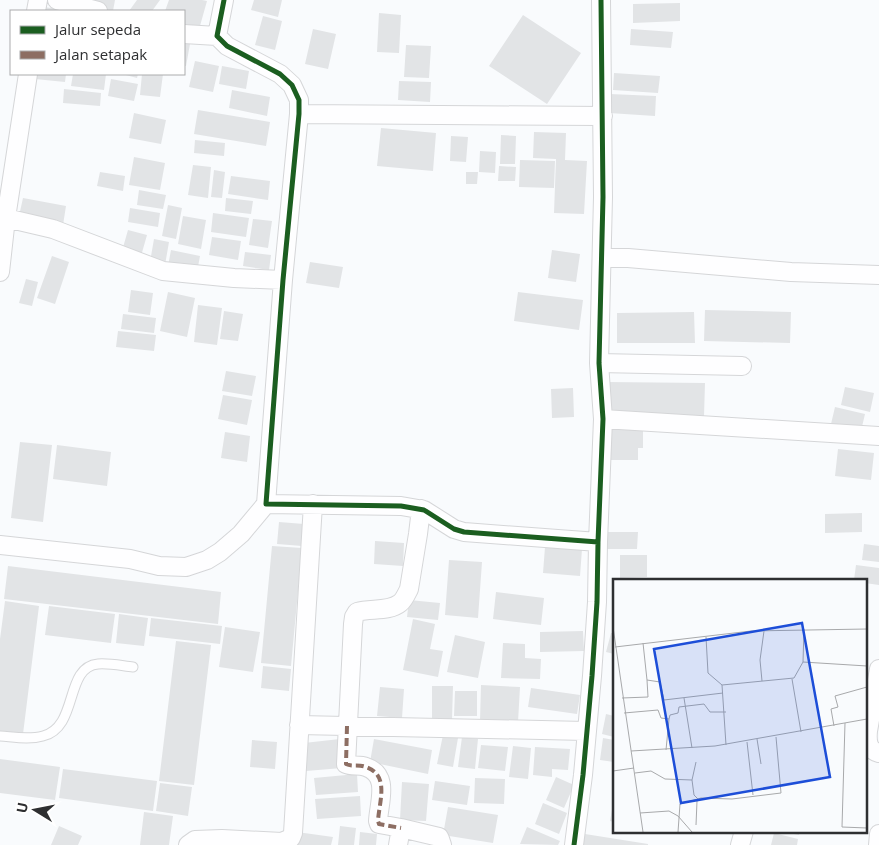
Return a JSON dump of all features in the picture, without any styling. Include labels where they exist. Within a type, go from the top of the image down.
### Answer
[{"type":"street","points":[[57,0],[94,10]]},
{"type":"street","points":[[217,36],[224,0]]},
{"type":"street","points":[[574,845],[583,775],[592,676],[597,602],[603,419],[599,363],[603,116],[601,0]]},
{"type":"street","points":[[0,545],[130,560],[160,566],[186,567],[207,560],[220,552],[241,534],[266,504],[299,100],[292,85],[280,74],[227,46],[217,36],[185,34]]},
{"type":"street","points":[[0,272],[6,218],[28,75]]},
{"type":"street","points":[[299,114],[603,116]]},
{"type":"street","points":[[6,218],[53,229],[163,271],[234,278],[283,280]]},
{"type":"street","points":[[602,258],[628,258],[791,272],[879,275]]},
{"type":"street","points":[[599,363],[742,366]]},
{"type":"street","points":[[603,419],[879,436]]},
{"type":"street","points":[[266,504],[401,506],[424,510],[454,529],[464,532],[598,542]]},
{"type":"street","points":[[188,845],[195,840],[222,839],[282,842],[291,838],[293,833],[314,504]]},
{"type":"street","points":[[421,509],[411,580],[405,596],[401,602],[390,607],[357,612],[354,617],[346,764],[367,767],[378,775],[382,788],[379,824],[400,836],[439,837],[442,845]]},
{"type":"street","points":[[872,751],[868,742],[868,731],[879,669]]},
{"type":"street","points":[[299,725],[586,731]]},
{"type":"street","points":[[740,845],[744,832]]},
{"type":"street","points":[[878,845],[879,834]]},
{"type":"lane","points":[[0,736],[28,738],[43,736],[53,732],[67,712],[78,678],[84,670],[97,664],[133,667]]},
{"type":"building","points":[[83,0],[115,0],[113,10],[82,5]]},
{"type":"building","points":[[137,0],[160,0],[153,10],[130,10]]},
{"type":"building","points":[[169,0],[207,1],[198,33],[185,29],[185,10],[165,10]]},
{"type":"building","points":[[254,0],[282,0],[278,17],[251,10]]},
{"type":"building","points":[[680,3],[680,21],[633,23],[633,4]]},
{"type":"building","points":[[43,7],[67,10],[42,10]]},
{"type":"building","points":[[379,13],[401,15],[399,53],[377,52]]},
{"type":"building","points":[[523,15],[581,53],[547,104],[489,66]]},
{"type":"building","points":[[263,16],[282,21],[275,50],[255,45]]},
{"type":"building","points":[[313,29],[336,34],[328,69],[305,64]]},
{"type":"building","points":[[631,29],[673,32],[671,48],[630,45]]},
{"type":"building","points":[[185,43],[190,44],[185,66]]},
{"type":"building","points":[[406,45],[431,46],[429,78],[404,77]]},
{"type":"building","points":[[195,61],[219,66],[213,92],[189,87]]},
{"type":"building","points":[[222,66],[249,71],[246,89],[219,84]]},
{"type":"building","points":[[614,73],[660,76],[658,93],[613,90]]},
{"type":"building","points":[[36,75],[66,75],[65,82],[35,79]]},
{"type":"building","points":[[73,75],[106,75],[104,90],[71,86]]},
{"type":"building","points":[[126,75],[138,75],[137,78]]},
{"type":"building","points":[[142,75],[163,75],[160,97],[140,95]]},
{"type":"building","points":[[111,79],[138,84],[134,101],[108,96]]},
{"type":"building","points":[[399,81],[431,82],[430,102],[398,100]]},
{"type":"building","points":[[64,89],[101,93],[100,106],[63,103]]},
{"type":"building","points":[[232,90],[270,97],[267,116],[229,108]]},
{"type":"building","points":[[610,94],[656,96],[655,116],[609,113]]},
{"type":"building","points":[[198,110],[270,122],[266,146],[194,134]]},
{"type":"building","points":[[134,113],[166,120],[161,144],[129,138]]},
{"type":"building","points":[[381,128],[436,133],[433,171],[377,166]]},
{"type":"building","points":[[534,132],[566,133],[565,160],[587,161],[584,214],[554,213],[556,159],[533,158]]},
{"type":"building","points":[[501,135],[516,136],[515,164],[500,164]]},
{"type":"building","points":[[451,136],[468,137],[466,162],[450,161]]},
{"type":"building","points":[[195,140],[225,143],[224,156],[194,153]]},
{"type":"building","points":[[480,151],[496,152],[495,173],[479,172]]},
{"type":"building","points":[[134,157],[165,163],[160,190],[129,185]]},
{"type":"building","points":[[520,160],[555,161],[554,188],[519,187]]},
{"type":"building","points":[[193,165],[211,167],[208,198],[188,195]]},
{"type":"building","points":[[499,166],[516,167],[515,181],[498,181]]},
{"type":"building","points":[[214,170],[225,172],[222,198],[211,197]]},
{"type":"building","points":[[100,172],[125,176],[123,191],[97,186]]},
{"type":"building","points":[[466,172],[478,172],[477,184],[466,184]]},
{"type":"building","points":[[231,176],[270,181],[268,200],[228,194]]},
{"type":"building","points":[[139,190],[166,195],[163,209],[137,205]]},
{"type":"building","points":[[23,198],[66,206],[63,225],[19,216]]},
{"type":"building","points":[[226,198],[253,201],[251,214],[225,211]]},
{"type":"building","points":[[168,205],[182,208],[176,239],[162,236]]},
{"type":"building","points":[[130,208],[160,213],[158,227],[128,222]]},
{"type":"building","points":[[213,213],[249,218],[246,237],[211,232]]},
{"type":"building","points":[[183,216],[206,220],[201,249],[178,244]]},
{"type":"building","points":[[253,219],[272,221],[268,248],[249,245]]},
{"type":"building","points":[[128,230],[147,235],[141,256],[122,251]]},
{"type":"building","points":[[212,237],[241,241],[238,260],[209,255]]},
{"type":"building","points":[[154,239],[169,242],[165,265],[150,262]]},
{"type":"building","points":[[171,250],[200,256],[197,272],[168,266]]},
{"type":"building","points":[[552,250],[580,254],[576,282],[548,278]]},
{"type":"building","points":[[245,252],[271,255],[269,270],[243,266]]},
{"type":"building","points":[[52,256],[69,262],[55,304],[37,298]]},
{"type":"building","points":[[310,262],[343,267],[339,288],[306,283]]},
{"type":"building","points":[[26,279],[38,282],[32,306],[19,303]]},
{"type":"building","points":[[131,290],[153,293],[150,315],[128,312]]},
{"type":"building","points":[[168,292],[195,298],[187,337],[160,331]]},
{"type":"building","points":[[518,292],[583,300],[579,330],[514,321]]},
{"type":"building","points":[[198,305],[222,308],[217,345],[194,342]]},
{"type":"building","points":[[705,310],[791,312],[790,343],[704,341]]},
{"type":"building","points":[[224,311],[243,314],[238,341],[220,339]]},
{"type":"building","points":[[694,312],[695,343],[617,343],[617,313]]},
{"type":"building","points":[[123,314],[156,318],[154,333],[121,329]]},
{"type":"building","points":[[118,331],[156,335],[154,351],[116,347]]},
{"type":"building","points":[[226,371],[256,376],[252,396],[222,391]]},
{"type":"building","points":[[607,382],[705,383],[704,416],[606,414]]},
{"type":"building","points":[[845,387],[874,393],[870,412],[841,405]]},
{"type":"building","points":[[573,388],[574,417],[552,418],[551,389]]},
{"type":"building","points":[[223,395],[252,400],[247,425],[218,419]]},
{"type":"building","points":[[835,407],[865,414],[861,431],[831,424]]},
{"type":"building","points":[[643,426],[643,448],[638,448],[638,460],[611,460],[610,427]]},
{"type":"building","points":[[225,432],[250,436],[247,462],[221,458]]},
{"type":"building","points":[[20,442],[52,445],[43,522],[11,518]]},
{"type":"building","points":[[57,445],[111,452],[107,486],[53,479]]},
{"type":"building","points":[[838,449],[874,453],[871,480],[835,476]]},
{"type":"building","points":[[862,513],[862,532],[825,533],[825,514]]},
{"type":"building","points":[[279,522],[304,524],[302,546],[277,544]]},
{"type":"building","points":[[603,532],[638,532],[637,549],[603,549]]},
{"type":"building","points":[[375,541],[404,543],[403,566],[374,564]]},
{"type":"building","points":[[864,544],[879,546],[879,562],[862,560]]},
{"type":"building","points":[[272,546],[302,548],[291,666],[261,663]]},
{"type":"building","points":[[545,547],[582,549],[580,576],[543,573]]},
{"type":"building","points":[[620,555],[647,555],[647,577],[620,578]]},
{"type":"building","points":[[449,560],[482,562],[478,618],[445,615]]},
{"type":"building","points":[[856,565],[879,568],[879,585],[866,583],[866,579],[854,579]]},
{"type":"building","points":[[8,566],[221,592],[218,624],[4,599]]},
{"type":"building","points":[[496,592],[544,598],[541,625],[493,619]]},
{"type":"building","points":[[409,600],[440,603],[438,620],[407,617]]},
{"type":"building","points":[[5,601],[39,606],[23,734],[0,731],[0,639]]},
{"type":"building","points":[[49,606],[115,614],[111,643],[45,635]]},
{"type":"building","points":[[119,614],[148,618],[144,646],[116,643]]},
{"type":"building","points":[[151,618],[222,626],[220,644],[149,636]]},
{"type":"building","points":[[413,619],[435,624],[430,649],[443,651],[438,677],[403,670]]},
{"type":"building","points":[[225,627],[260,632],[253,672],[219,667]]},
{"type":"building","points":[[583,631],[584,651],[540,652],[540,632]]},
{"type":"building","points":[[611,633],[613,633],[613,654],[606,652]]},
{"type":"building","points":[[455,635],[485,642],[478,678],[447,672]]},
{"type":"building","points":[[176,641],[211,645],[194,785],[159,781]]},
{"type":"building","points":[[503,643],[525,644],[525,658],[541,659],[540,679],[501,678]]},
{"type":"building","points":[[263,666],[291,669],[289,691],[261,688]]},
{"type":"building","points":[[481,685],[520,687],[518,722],[480,721]]},
{"type":"building","points":[[432,686],[453,686],[452,720],[432,720]]},
{"type":"building","points":[[380,687],[404,689],[402,718],[377,716]]},
{"type":"building","points":[[531,688],[580,695],[577,714],[528,707]]},
{"type":"building","points":[[455,691],[477,691],[477,716],[454,716]]},
{"type":"building","points":[[606,714],[613,716],[613,737],[602,734]]},
{"type":"building","points":[[443,735],[458,738],[453,767],[437,764]]},
{"type":"building","points":[[462,737],[478,739],[475,769],[458,767]]},
{"type":"building","points":[[603,738],[613,740],[613,762],[600,760]]},
{"type":"building","points":[[340,739],[342,768],[306,771],[304,743]]},
{"type":"building","points":[[374,739],[432,750],[428,774],[370,762]]},
{"type":"building","points":[[252,740],[277,742],[275,769],[250,767]]},
{"type":"building","points":[[481,745],[508,747],[505,771],[478,768]]},
{"type":"building","points":[[513,746],[531,748],[528,779],[509,777]]},
{"type":"building","points":[[535,747],[570,749],[568,770],[552,769],[552,777],[533,775]]},
{"type":"building","points":[[0,759],[60,767],[55,800],[0,793]]},
{"type":"building","points":[[63,769],[157,781],[153,811],[59,798]]},
{"type":"building","points":[[357,774],[358,792],[316,795],[314,778]]},
{"type":"building","points":[[556,777],[574,785],[564,808],[546,800]]},
{"type":"building","points":[[475,778],[505,779],[504,804],[474,803]]},
{"type":"building","points":[[435,781],[470,786],[467,805],[432,800]]},
{"type":"building","points":[[402,782],[429,784],[426,821],[400,820]]},
{"type":"building","points":[[160,783],[192,787],[188,816],[156,811]]},
{"type":"building","points":[[360,796],[361,816],[317,819],[315,799]]},
{"type":"building","points":[[543,803],[567,813],[559,834],[535,824]]},
{"type":"building","points":[[613,804],[613,822],[610,821]]},
{"type":"building","points":[[448,807],[498,815],[493,843],[443,835]]},
{"type":"building","points":[[144,812],[173,816],[169,845],[140,845]]},
{"type":"building","points":[[59,826],[82,836],[78,845],[51,845]]},
{"type":"building","points":[[340,826],[356,828],[354,845],[338,845]]},
{"type":"building","points":[[527,827],[560,841],[558,845],[520,844]]},
{"type":"building","points":[[297,832],[333,837],[331,845],[295,845]]},
{"type":"building","points":[[360,832],[377,834],[376,845],[359,845]]},
{"type":"building","points":[[783,832],[800,832],[799,835]]},
{"type":"building","points":[[774,833],[798,839],[797,845],[771,845]]},
{"type":"building","points":[[585,834],[648,844],[648,845],[583,845]]},
{"type":"marked path","points":[[347,726],[346,764],[366,767],[378,776],[381,783],[379,824],[401,828]]},
{"type":"cycle path","points":[[224,0],[217,36],[227,46],[280,74],[292,85],[299,100],[266,504],[401,506],[424,510],[454,529],[464,532],[598,542]]},
{"type":"cycle path","points":[[574,845],[583,775],[592,676],[597,602],[603,419],[599,363],[603,197],[601,0]]}]
